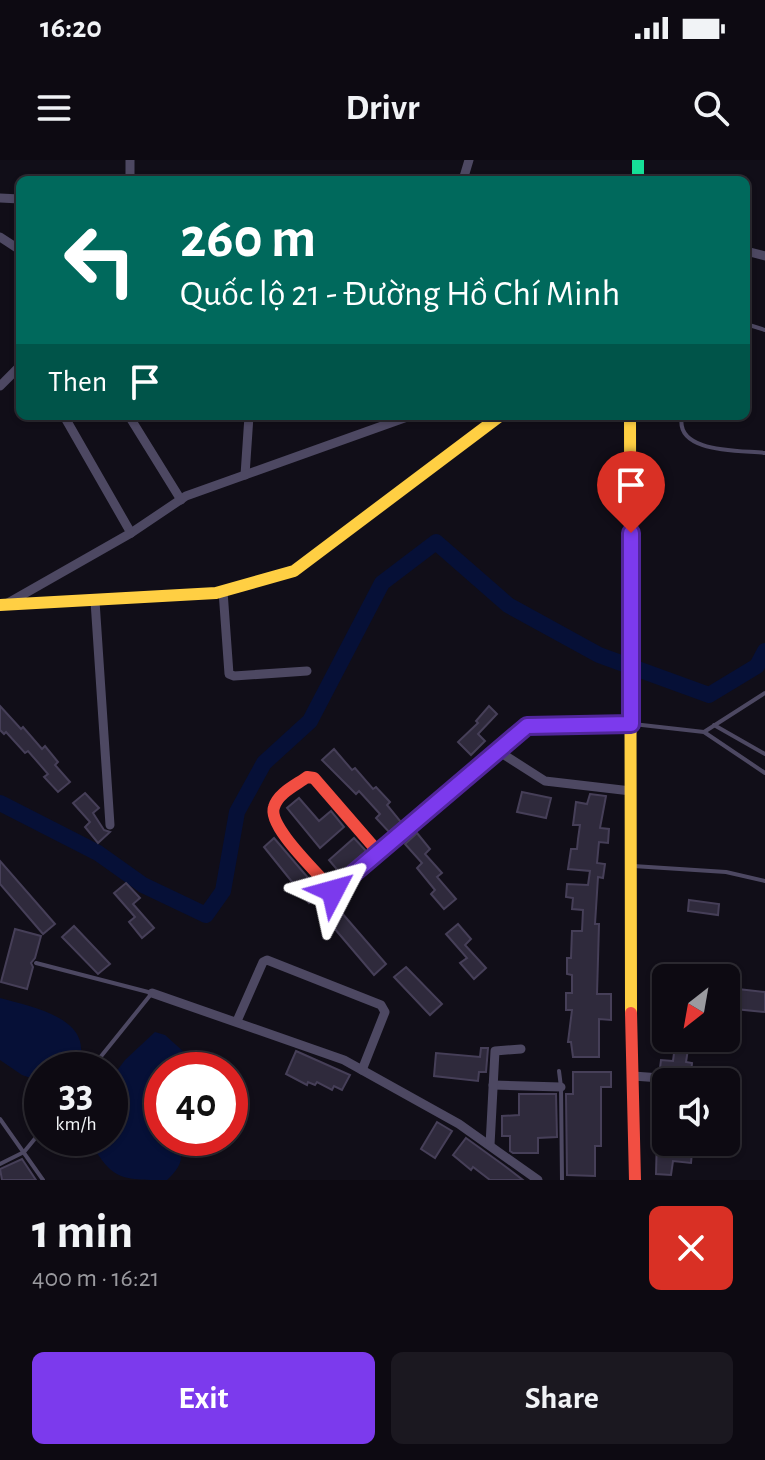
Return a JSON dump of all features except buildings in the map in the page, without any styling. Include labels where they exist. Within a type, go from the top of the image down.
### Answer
[{"type":"main road","points":[[3,605],[223,591],[294,571],[495,420]]},
{"type":"main road","points":[[630,420],[635,1180]]},
{"type":"main road","points":[[379,853],[314,778],[307,777],[274,802],[270,809],[277,827],[333,891],[379,853],[527,726],[631,724]]},
{"type":"street","points":[[0,386],[16,370]]},
{"type":"street","points":[[66,420],[131,533]]},
{"type":"street","points":[[133,420],[181,500]]},
{"type":"street","points":[[245,475],[249,420]]},
{"type":"street","points":[[3,605],[131,533],[181,500],[399,420]]},
{"type":"street","points":[[223,591],[229,674],[307,671]]},
{"type":"street","points":[[95,601],[110,825]]},
{"type":"street","points":[[498,751],[545,781],[631,791]]},
{"type":"street","points":[[237,1021],[263,962],[267,960],[381,1005],[385,1012],[362,1070]]},
{"type":"street","points":[[152,993],[344,1060],[459,1124],[538,1180]]},
{"type":"street","points":[[490,1145],[495,1051],[521,1049]]},
{"type":"street","points":[[633,1076],[652,1077]]},
{"type":"street","points":[[493,1085],[561,1087]]},
{"type":"lane","points":[[681,420],[684,432],[708,447],[724,452],[765,453]]},
{"type":"lane","points":[[704,732],[765,693]]},
{"type":"lane","points":[[631,724],[704,732],[765,773]]},
{"type":"lane","points":[[714,725],[765,754]]},
{"type":"lane","points":[[631,866],[726,872],[765,881]]},
{"type":"lane","points":[[36,963],[152,993],[104,1052]]},
{"type":"lane","points":[[559,1071],[562,1180]]},
{"type":"lane","points":[[0,1119],[24,1152],[0,1164]]},
{"type":"lane","points":[[27,1156],[43,1180]]},
{"type":"water","points":[[0,998],[60,1019],[72,1027],[79,1039],[81,1052],[24,1052],[24,1076],[0,1060]]},
{"type":"water","points":[[155,1032],[165,1035],[184,1052],[144,1052],[144,1156],[181,1156],[179,1165],[167,1180],[118,1175],[100,1156],[128,1156],[128,1057]]},
{"type":"waterway","points":[[0,803],[98,853],[143,885],[206,915],[223,891],[237,812],[264,763],[310,721],[382,583],[436,542],[508,605],[599,655],[709,695],[757,666],[765,651]]},
{"type":"traffic: fast","points":[[638,160],[638,176]]},
{"type":"traffic: fast","points":[[331,889],[333,891],[527,726],[631,724]]},
{"type":"traffic: slow","points":[[0,605],[216,593],[294,571],[495,420]]},
{"type":"traffic: slow","points":[[630,420],[631,1013]]},
{"type":"traffic: jam","points":[[331,889],[278,826],[274,807],[288,790],[307,777],[314,778],[379,853]]},
{"type":"traffic: jam","points":[[631,1013],[635,1180]]},
{"type":"route","points":[[333,891],[527,726],[631,724],[631,533]]}]
